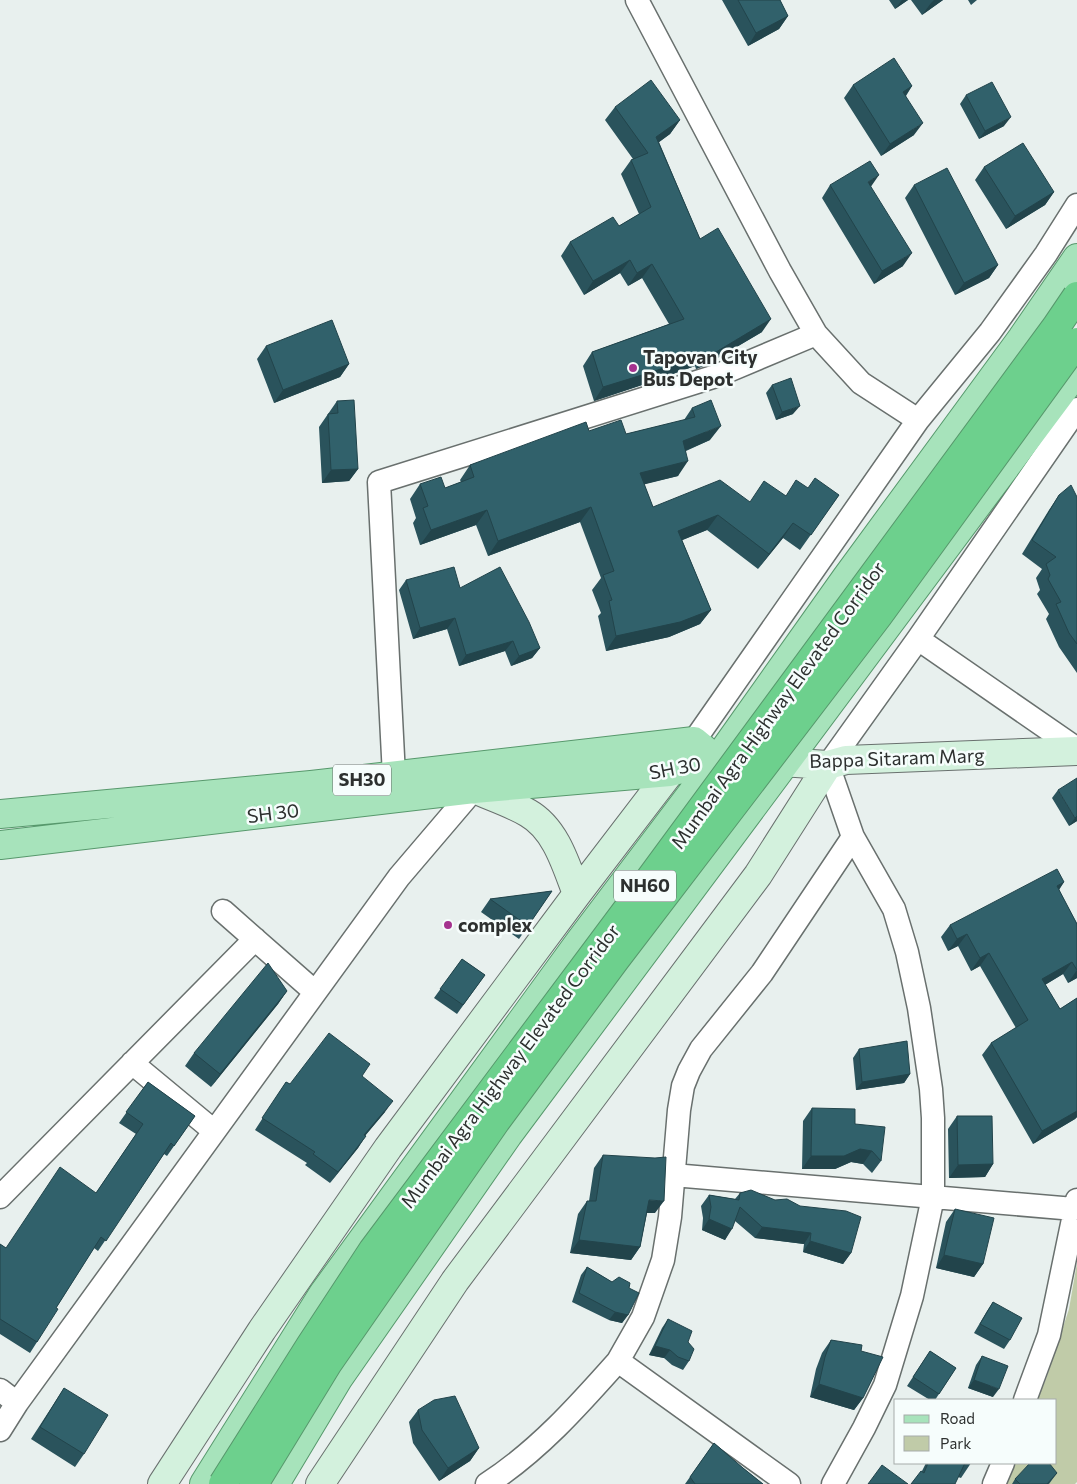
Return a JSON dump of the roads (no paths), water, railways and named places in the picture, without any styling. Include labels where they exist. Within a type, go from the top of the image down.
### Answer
[{"type":"highway","name":"Mumbai Agra Highway Elevated Corridor","points":[[223,1484],[304,1354],[373,1250],[646,884],[1077,296]]},
{"type":"highway","name":"Mumbai Agra Highway Elevated Corridor","points":[[254,1484],[328,1363],[496,1122],[616,960],[878,616],[1077,342]]},
{"type":"main road","points":[[204,1484],[323,1294],[580,941],[717,760],[846,578],[1022,338],[1077,258]]},
{"type":"main road","points":[[275,1484],[338,1379],[508,1135],[1077,372]]},
{"type":"main road","name":"SH 30","points":[[0,846],[468,779],[694,741],[717,760]]},
{"type":"main road","name":"SH 30","points":[[0,814],[394,776],[468,779],[670,772],[717,760]]},
{"type":"street","points":[[637,0],[780,272],[816,334],[861,383],[918,420]]},
{"type":"street","points":[[162,1484],[262,1330],[388,1148],[577,894],[694,741],[918,420],[990,332],[1046,254],[1077,204]]},
{"type":"street","points":[[394,776],[379,482],[716,376],[816,334]]},
{"type":"street","points":[[320,1484],[455,1281],[758,875],[828,765],[918,639],[1077,409]]},
{"type":"street","points":[[918,639],[1077,750]]},
{"type":"street","name":"Bappa Sitaram Marg","points":[[717,760],[787,761],[828,765],[846,760],[1077,750]]},
{"type":"street","points":[[828,765],[853,836],[894,909],[913,977],[934,1118],[933,1197],[912,1296],[885,1385],[834,1484]]},
{"type":"street","points":[[0,1430],[8,1397],[214,1131],[468,779],[529,814],[549,831],[563,858],[577,894]]},
{"type":"street","points":[[487,1484],[540,1444],[556,1429],[618,1361],[643,1317],[663,1260],[670,1217],[679,1110],[688,1071],[701,1050],[762,972],[853,836]]},
{"type":"street","points":[[223,911],[315,992]]},
{"type":"street","points":[[0,1197],[255,939]]},
{"type":"street","points":[[132,1064],[214,1131]]},
{"type":"street","points":[[673,1175],[933,1197],[1076,1205],[1049,1335],[1025,1399]]},
{"type":"street","points":[[618,1361],[789,1484]]},
{"type":"street","points":[[994,1484],[1003,1464]]},
{"type":"place","name":"Tapovan City Bus Depot","points":[[633,368]]},
{"type":"place","name":"complex","points":[[448,925]]}]
